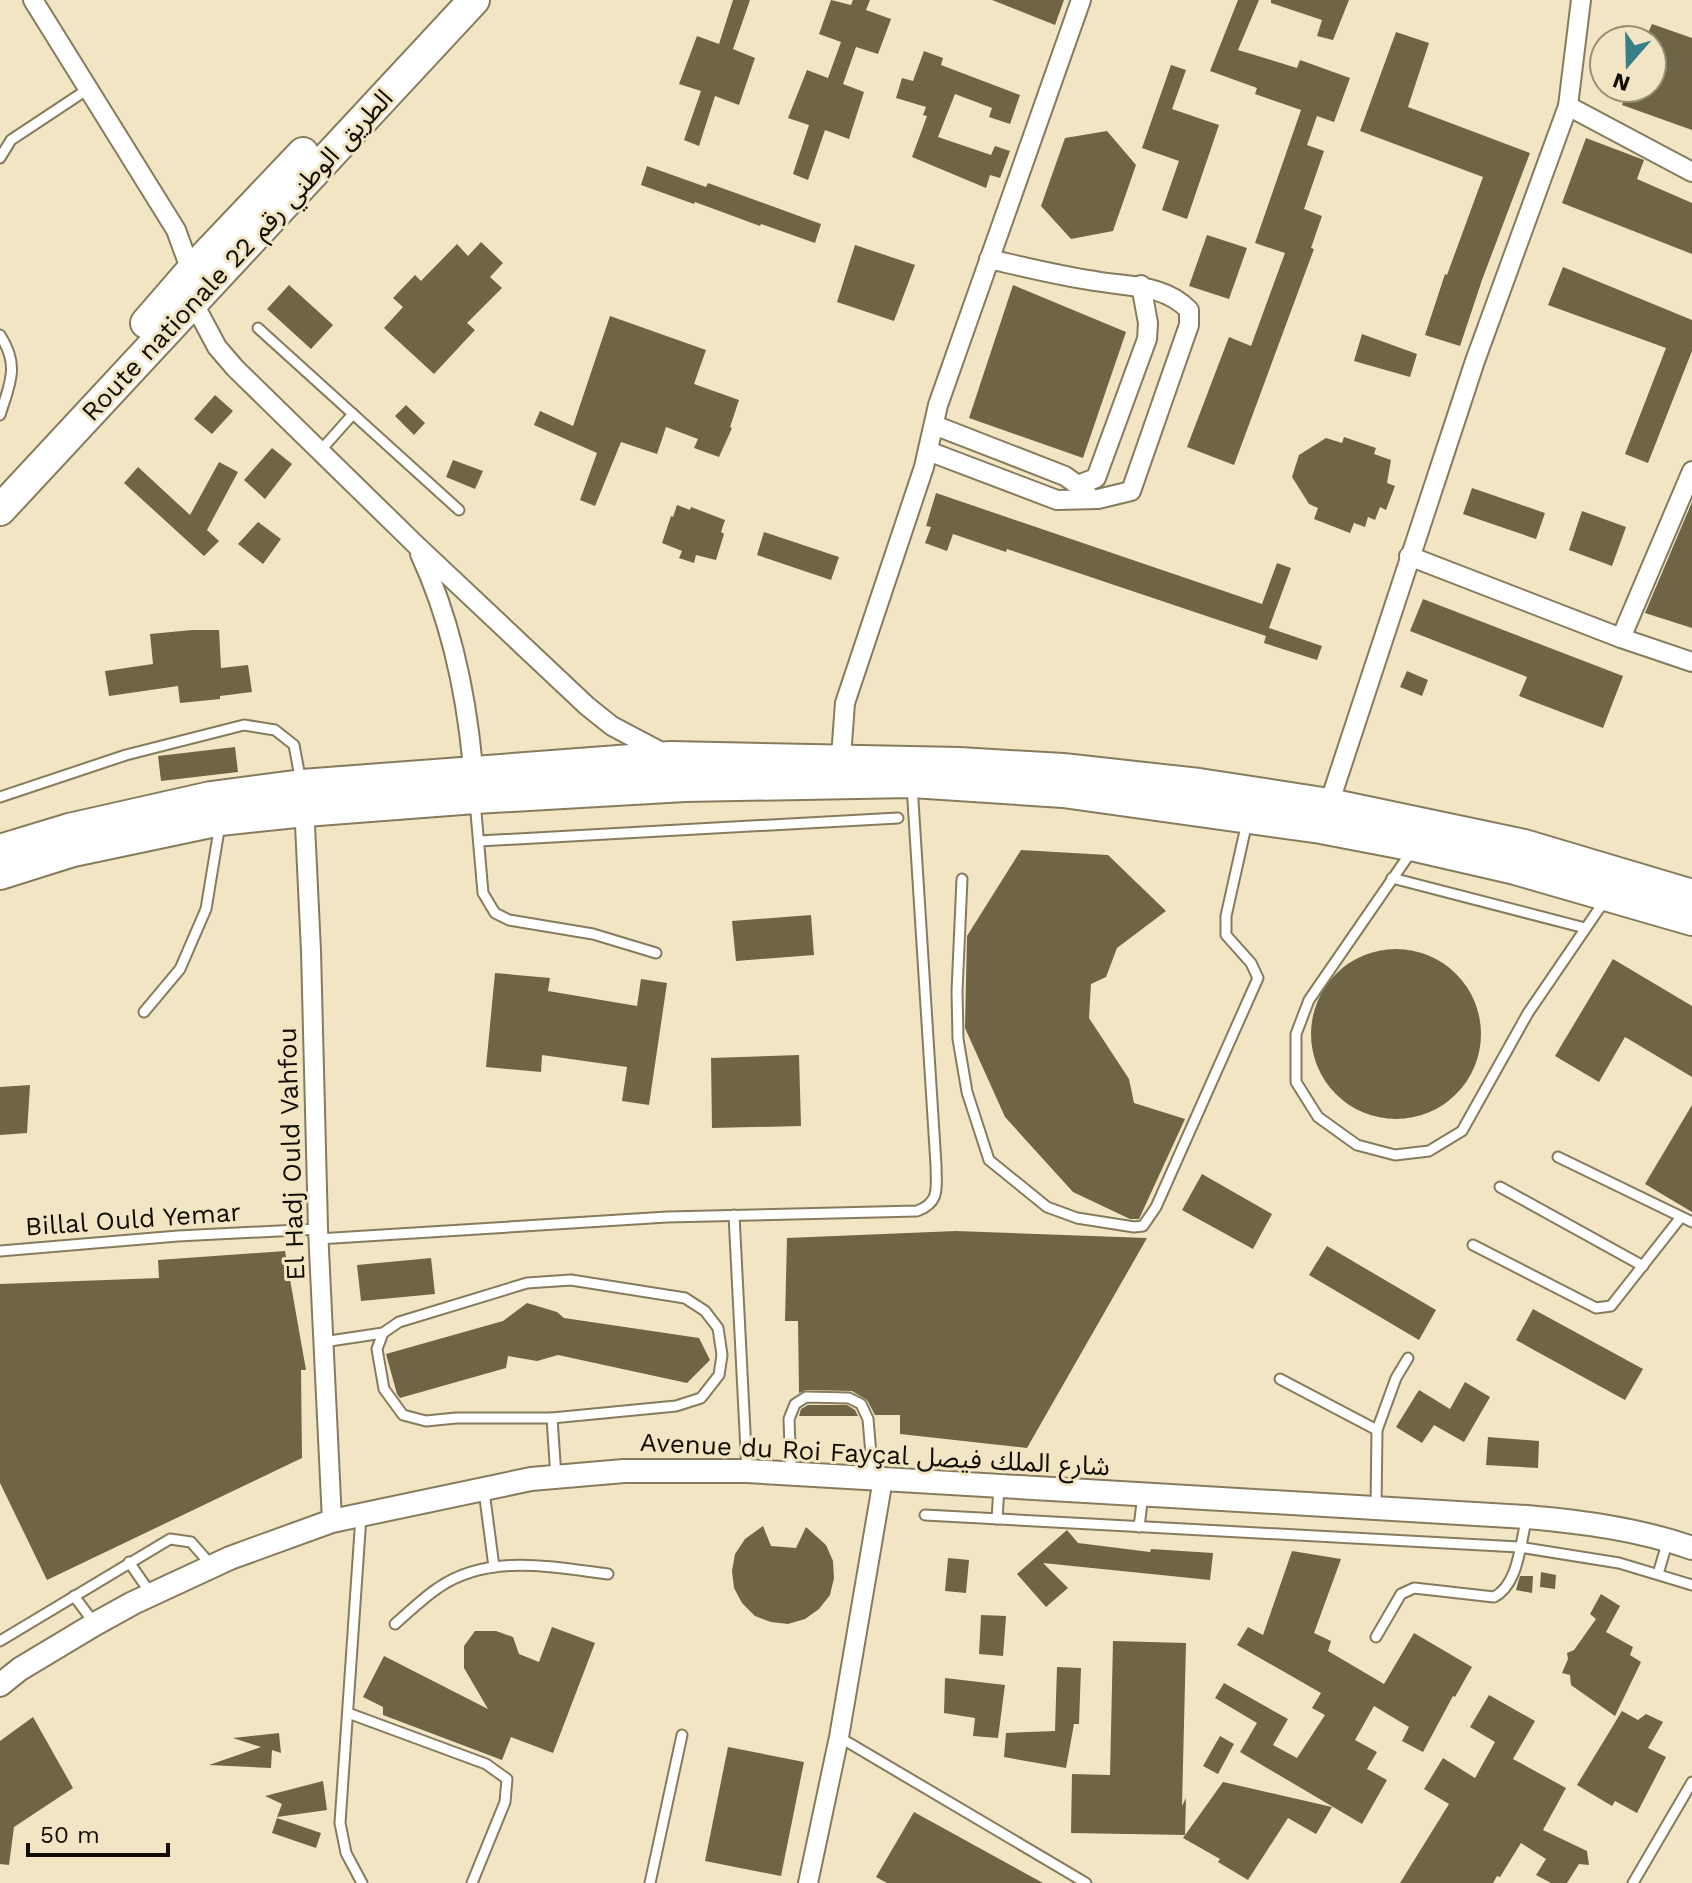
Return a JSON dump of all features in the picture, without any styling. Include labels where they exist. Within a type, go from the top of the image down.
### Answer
[{"type":"highway","name":"Route nationale 22 الطريق الوطني رقم","points":[[0,485],[191,271],[448,0]]},
{"type":"highway","name":"Route nationale 22 الطريق الوطني رقم","points":[[0,510],[474,0]]},
{"type":"highway","points":[[2,863],[69,829],[211,797],[304,798],[474,784],[671,757],[840,772],[1063,769],[1199,784],[1329,804],[1524,845],[1692,895]]},
{"type":"highway","points":[[474,784],[685,786],[840,772]]},
{"type":"highway","points":[[912,772],[1321,828],[1515,869],[1692,920]]},
{"type":"highway","points":[[2,863],[220,820],[304,798]]},
{"type":"street","points":[[33,0],[176,230],[191,271],[193,302],[206,330],[226,358],[415,544],[587,706],[612,726],[671,757],[685,786]]},
{"type":"street","points":[[840,772],[845,703],[928,451],[938,405],[1081,0]]},
{"type":"street","points":[[1329,804],[1475,361],[1568,106],[1581,0]]},
{"type":"street","points":[[1568,106],[1692,172]]},
{"type":"street","points":[[928,451],[1057,500],[1098,499],[1131,491],[1189,325],[1189,310],[1179,298],[1141,285],[1096,282],[989,259]]},
{"type":"street","points":[[1078,485],[1096,478],[1147,339],[1148,323],[1141,285]]},
{"type":"street","points":[[934,425],[1065,476],[1098,499]]},
{"type":"street","points":[[1621,638],[1692,471]]},
{"type":"street","points":[[415,544],[437,591],[459,668],[474,784]]},
{"type":"street","points":[[1409,556],[1621,638],[1692,662]]},
{"type":"street","name":"El Hadj Ould Vahfou","points":[[304,798],[318,1234],[332,1521]]},
{"type":"street","name":"Avenue du Roi Fayçal شارع الملك فيصل","points":[[0,1685],[20,1669],[151,1594],[212,1566],[332,1521],[483,1488],[624,1471],[747,1471],[1527,1517],[1586,1522],[1692,1548]]},
{"type":"street","points":[[808,1883],[839,1737],[878,1478]]},
{"type":"lane","points":[[0,158],[11,140],[88,89]]},
{"type":"lane","points":[[258,328],[459,510]]},
{"type":"lane","points":[[0,335],[13,366],[11,385],[0,415]]},
{"type":"lane","points":[[321,450],[353,414]]},
{"type":"lane","points":[[0,797],[126,755],[244,725],[275,730],[294,745],[304,798]]},
{"type":"lane","name":"Billal Ould Yemar","points":[[0,1251],[178,1236],[318,1234],[734,1215],[917,1211],[929,1207],[936,1196],[912,772]]},
{"type":"lane","points":[[474,784],[483,893],[495,913],[509,920],[593,934],[656,953]]},
{"type":"lane","points":[[479,841],[898,818]]},
{"type":"lane","points":[[962,879],[958,1039],[967,1092],[989,1160],[1047,1207],[1089,1220],[1143,1226],[1162,1193],[1258,978],[1251,963],[1226,935],[1226,916],[1248,818]]},
{"type":"lane","points":[[144,1012],[180,969],[206,909],[220,820]]},
{"type":"lane","points":[[1415,846],[1309,1000],[1296,1034],[1296,1082],[1318,1117],[1357,1145],[1395,1155],[1429,1151],[1462,1131],[1528,1013],[1609,895]]},
{"type":"lane","points":[[1392,878],[1585,928]]},
{"type":"lane","points":[[1558,1157],[1692,1222]]},
{"type":"lane","points":[[1500,1187],[1643,1266]]},
{"type":"lane","points":[[734,1215],[747,1471]]},
{"type":"lane","points":[[1473,1245],[1596,1308],[1611,1306],[1681,1217]]},
{"type":"lane","points":[[323,1342],[383,1333],[399,1322],[527,1283],[571,1280],[685,1298],[705,1311],[718,1328],[722,1355],[719,1375],[701,1398],[676,1406],[552,1418],[426,1421],[403,1415],[384,1389],[377,1349],[383,1333]]},
{"type":"lane","points":[[1376,1508],[1377,1430],[1396,1378],[1408,1358]]},
{"type":"lane","points":[[1280,1379],[1377,1430]]},
{"type":"lane","points":[[791,1474],[789,1419],[795,1404],[806,1397],[849,1398],[861,1404],[868,1419],[878,1478]]},
{"type":"lane","points":[[552,1418],[556,1477]]},
{"type":"lane","points":[[997,1519],[1000,1485]]},
{"type":"lane","points":[[483,1488],[494,1567]]},
{"type":"lane","points":[[1139,1527],[1143,1494]]},
{"type":"lane","points":[[361,1515],[340,1823],[346,1853],[362,1883]]},
{"type":"lane","points":[[925,1515],[1519,1547],[1619,1563],[1692,1585]]},
{"type":"lane","points":[[1376,1637],[1401,1594],[1414,1588],[1494,1597],[1504,1591],[1511,1580],[1527,1517]]},
{"type":"lane","points":[[0,1641],[170,1539],[191,1542],[212,1566]]},
{"type":"lane","points":[[1658,1574],[1668,1540]]},
{"type":"lane","points":[[129,1562],[151,1594]]},
{"type":"lane","points":[[395,1624],[439,1586],[473,1570],[530,1565],[608,1574]]},
{"type":"lane","points":[[74,1596],[95,1624]]},
{"type":"lane","points":[[348,1713],[486,1764],[507,1779],[505,1802],[472,1883]]},
{"type":"lane","points":[[650,1883],[682,1735]]},
{"type":"lane","points":[[839,1737],[1086,1883]]},
{"type":"lane","points":[[1633,1883],[1692,1782]]},
{"type":"building","points":[[733,0],[750,0],[733,49],[755,58],[739,105],[715,96],[699,146],[684,140],[701,91],[679,84],[697,36],[719,44]]},
{"type":"building","points":[[831,0],[851,5],[853,0],[870,0],[866,10],[891,19],[878,54],[856,47],[843,84],[864,92],[849,139],[825,130],[808,180],[793,174],[809,125],[788,118],[807,70],[828,78],[841,42],[819,34]]},
{"type":"building","points":[[992,0],[1064,0],[1055,25]]},
{"type":"building","points":[[1238,0],[1259,0],[1238,50],[1297,68],[1300,60],[1350,78],[1334,122],[1317,116],[1307,145],[1324,151],[1304,209],[1322,216],[1311,248],[1314,249],[1234,465],[1187,447],[1229,337],[1251,346],[1285,253],[1255,243],[1301,110],[1255,94],[1257,88],[1210,71]]},
{"type":"building","points":[[1271,0],[1349,0],[1333,40],[1317,36],[1322,20],[1271,3]]},
{"type":"building","points":[[1668,30],[1692,38],[1692,130],[1622,105],[1668,104]]},
{"type":"building","points":[[1396,32],[1429,43],[1408,107],[1530,153],[1460,346],[1425,335],[1483,177],[1360,131]]},
{"type":"building","points":[[924,51],[943,58],[941,65],[1020,95],[1010,124],[989,117],[992,108],[955,94],[938,137],[991,155],[995,146],[1010,151],[1000,178],[990,175],[986,188],[912,157],[927,116],[923,115],[926,107],[896,98],[902,78],[913,81]]},
{"type":"building","points":[[1171,65],[1186,70],[1172,109],[1219,125],[1187,219],[1162,210],[1179,161],[1142,148]]},
{"type":"building","points":[[1107,131],[1136,165],[1113,231],[1071,239],[1041,206],[1065,138]]},
{"type":"building","points":[[1586,138],[1644,160],[1637,179],[1692,203],[1692,254],[1562,203]]},
{"type":"building","points":[[647,166],[706,187],[708,183],[821,224],[815,243],[641,185]]},
{"type":"building","points":[[1207,235],[1247,248],[1229,299],[1189,286]]},
{"type":"building","points":[[481,242],[503,263],[490,277],[502,288],[467,323],[475,330],[434,374],[384,328],[403,307],[393,298],[415,275],[421,281],[457,244],[468,256]]},
{"type":"building","points":[[855,245],[915,265],[894,321],[837,302]]},
{"type":"building","points":[[1563,267],[1692,320],[1692,351],[1648,463],[1625,454],[1666,348],[1548,305]]},
{"type":"building","points":[[289,285],[333,325],[311,349],[267,309]]},
{"type":"building","points":[[1013,285],[1126,332],[1083,458],[969,418]]},
{"type":"building","points":[[610,316],[706,350],[694,384],[739,400],[732,428],[719,457],[694,448],[698,439],[666,427],[657,454],[621,442],[595,506],[580,500],[597,453],[534,425],[540,411],[573,426]]},
{"type":"building","points":[[1362,334],[1417,354],[1410,377],[1354,361]]},
{"type":"building","points":[[215,395],[233,411],[212,434],[194,419]]},
{"type":"building","points":[[406,405],[425,423],[414,435],[395,416]]},
{"type":"building","points":[[1344,437],[1376,448],[1374,454],[1391,460],[1387,483],[1395,486],[1386,510],[1380,507],[1375,520],[1368,517],[1365,527],[1354,523],[1350,533],[1314,519],[1318,508],[1309,504],[1292,477],[1299,455],[1326,438],[1342,443]]},
{"type":"building","points":[[272,448],[292,464],[265,499],[244,480]]},
{"type":"building","points":[[453,460],[483,471],[475,489],[446,477]]},
{"type":"building","points":[[219,462],[238,472],[207,530],[219,541],[204,556],[124,483],[138,467],[190,515]]},
{"type":"building","points":[[1472,488],[1545,513],[1536,539],[1463,514]]},
{"type":"building","points":[[936,493],[1262,604],[1277,563],[1291,568],[1269,628],[1322,646],[1317,660],[1264,643],[1266,636],[1007,549],[1006,552],[953,534],[947,551],[925,543],[931,527],[926,526]]},
{"type":"building","points":[[1692,502],[1692,628],[1645,613]]},
{"type":"building","points":[[677,505],[725,520],[716,560],[696,555],[694,563],[679,558],[682,551],[662,543]]},
{"type":"building","points":[[1582,511],[1626,527],[1612,566],[1569,550]]},
{"type":"building","points":[[258,522],[281,539],[263,564],[238,544]]},
{"type":"building","points":[[764,532],[839,557],[831,580],[757,555]]},
{"type":"building","points":[[1423,599],[1623,676],[1603,728],[1519,696],[1527,677],[1410,631]]},
{"type":"building","points":[[219,630],[221,668],[248,665],[252,692],[180,703],[178,686],[109,696],[105,671],[153,664],[150,634]]},
{"type":"building","points":[[1407,671],[1428,680],[1422,696],[1400,687]]},
{"type":"building","points":[[235,747],[238,772],[161,781],[158,756]]},
{"type":"building","points":[[1021,850],[1108,855],[1166,911],[1117,948],[1106,977],[1091,984],[1089,1018],[1129,1079],[1134,1103],[1185,1119],[1139,1219],[1130,1219],[1073,1192],[1005,1117],[965,1028],[967,936]]},
{"type":"building","points":[[811,915],[814,955],[736,961],[732,921]]},
{"type":"building","points":[[1396,949],[1429,955],[1456,974],[1475,1001],[1481,1034],[1475,1067],[1456,1094],[1429,1113],[1396,1119],[1363,1113],[1336,1094],[1317,1067],[1311,1034],[1317,1001],[1336,974],[1363,955]]},
{"type":"building","points":[[1613,959],[1692,1006],[1692,1077],[1625,1037],[1599,1082],[1555,1056]]},
{"type":"building","points":[[495,973],[550,978],[548,991],[637,1006],[641,979],[667,983],[649,1105],[622,1101],[627,1067],[542,1055],[541,1072],[486,1067]]},
{"type":"building","points":[[799,1055],[801,1126],[712,1128],[711,1058]]},
{"type":"building","points":[[30,1085],[27,1133],[0,1135],[0,1087]]},
{"type":"building","points":[[1692,1105],[1692,1212],[1645,1184]]},
{"type":"building","points":[[1202,1174],[1272,1214],[1253,1249],[1182,1210]]},
{"type":"building","points":[[956,1231],[1147,1238],[1027,1448],[900,1434],[900,1415],[875,1415],[867,1400],[852,1391],[806,1390],[799,1393],[798,1321],[785,1321],[787,1238]]},
{"type":"building","points":[[1327,1246],[1436,1310],[1419,1340],[1309,1275]]},
{"type":"building","points":[[285,1251],[306,1370],[301,1370],[302,1458],[47,1580],[0,1483],[0,1284],[159,1278],[158,1260]]},
{"type":"building","points":[[431,1258],[435,1294],[361,1301],[357,1265]]},
{"type":"building","points":[[527,1303],[557,1312],[564,1318],[699,1338],[710,1360],[687,1383],[558,1355],[537,1361],[508,1356],[506,1368],[400,1398],[397,1394],[386,1354],[503,1321]]},
{"type":"building","points":[[1533,1309],[1643,1369],[1625,1400],[1516,1340]]},
{"type":"building","points":[[1465,1382],[1490,1397],[1464,1442],[1434,1425],[1422,1443],[1396,1427],[1419,1390],[1450,1409]]},
{"type":"building","points":[[808,1405],[847,1405],[858,1416],[799,1416],[801,1409]]},
{"type":"building","points":[[1488,1437],[1539,1441],[1538,1468],[1486,1465]]},
{"type":"building","points":[[763,1526],[771,1546],[796,1548],[806,1527],[826,1545],[833,1561],[834,1578],[830,1595],[819,1609],[805,1619],[788,1624],[755,1616],[742,1603],[734,1588],[732,1571],[735,1554],[745,1539]]},
{"type":"building","points":[[1067,1530],[1078,1543],[1150,1552],[1151,1549],[1213,1553],[1210,1580],[1043,1563],[1068,1588],[1046,1607],[1017,1574]]},
{"type":"building","points":[[1292,1551],[1341,1559],[1314,1633],[1331,1641],[1328,1651],[1384,1684],[1414,1633],[1472,1667],[1423,1752],[1402,1741],[1409,1727],[1374,1706],[1355,1740],[1377,1752],[1367,1769],[1387,1780],[1362,1824],[1240,1752],[1257,1723],[1215,1698],[1224,1683],[1288,1719],[1273,1745],[1297,1758],[1325,1715],[1312,1708],[1321,1693],[1237,1645],[1248,1627],[1263,1635]]},
{"type":"building","points":[[948,1558],[969,1560],[966,1593],[945,1591]]},
{"type":"building","points":[[1541,1572],[1556,1575],[1555,1589],[1540,1587]]},
{"type":"building","points":[[1520,1576],[1533,1576],[1532,1593],[1516,1590]]},
{"type":"building","points":[[1601,1594],[1620,1606],[1606,1632],[1633,1647],[1630,1655],[1641,1662],[1615,1716],[1571,1685],[1570,1675],[1562,1673],[1568,1659],[1567,1653],[1574,1650],[1596,1619],[1590,1614]]},
{"type":"building","points":[[981,1615],[1006,1616],[1003,1656],[979,1654]]},
{"type":"building","points":[[552,1627],[595,1643],[553,1753],[511,1737],[502,1760],[383,1715],[383,1707],[363,1697],[384,1656],[488,1709],[464,1668],[464,1646],[475,1631],[496,1631],[513,1637],[519,1654],[539,1662]]},
{"type":"building","points":[[1113,1641],[1186,1643],[1182,1806],[1186,1798],[1185,1835],[1071,1833],[1072,1774],[1110,1775]]},
{"type":"building","points":[[1057,1667],[1081,1668],[1079,1724],[1074,1724],[1066,1768],[1004,1757],[1006,1733],[1055,1731]]},
{"type":"building","points":[[945,1678],[1005,1685],[998,1738],[973,1736],[975,1718],[944,1713]]},
{"type":"building","points":[[1489,1695],[1535,1721],[1513,1759],[1566,1788],[1543,1830],[1587,1851],[1589,1865],[1579,1864],[1567,1883],[1551,1883],[1536,1875],[1546,1859],[1521,1843],[1493,1883],[1400,1883],[1449,1804],[1424,1789],[1443,1758],[1475,1778],[1495,1742],[1470,1727]]},
{"type":"building","points":[[1622,1711],[1638,1720],[1646,1714],[1663,1722],[1648,1748],[1666,1757],[1637,1813],[1615,1801],[1612,1806],[1577,1785]]},
{"type":"building","points":[[33,1717],[73,1788],[14,1827],[9,1865],[0,1864],[0,1741]]},
{"type":"building","points":[[279,1733],[281,1753],[272,1750],[271,1768],[209,1765],[261,1747],[233,1738]]},
{"type":"building","points":[[1220,1736],[1234,1744],[1218,1774],[1203,1766]]},
{"type":"building","points":[[728,1747],[804,1762],[781,1876],[705,1861]]},
{"type":"building","points":[[323,1781],[327,1810],[277,1817],[282,1804],[265,1796]]},
{"type":"building","points":[[1223,1782],[1332,1807],[1316,1834],[1288,1818],[1248,1880],[1218,1862],[1220,1859],[1183,1838]]},
{"type":"building","points":[[914,1812],[1043,1883],[887,1883],[876,1877]]},
{"type":"building","points":[[277,1818],[321,1833],[316,1848],[272,1833]]}]
